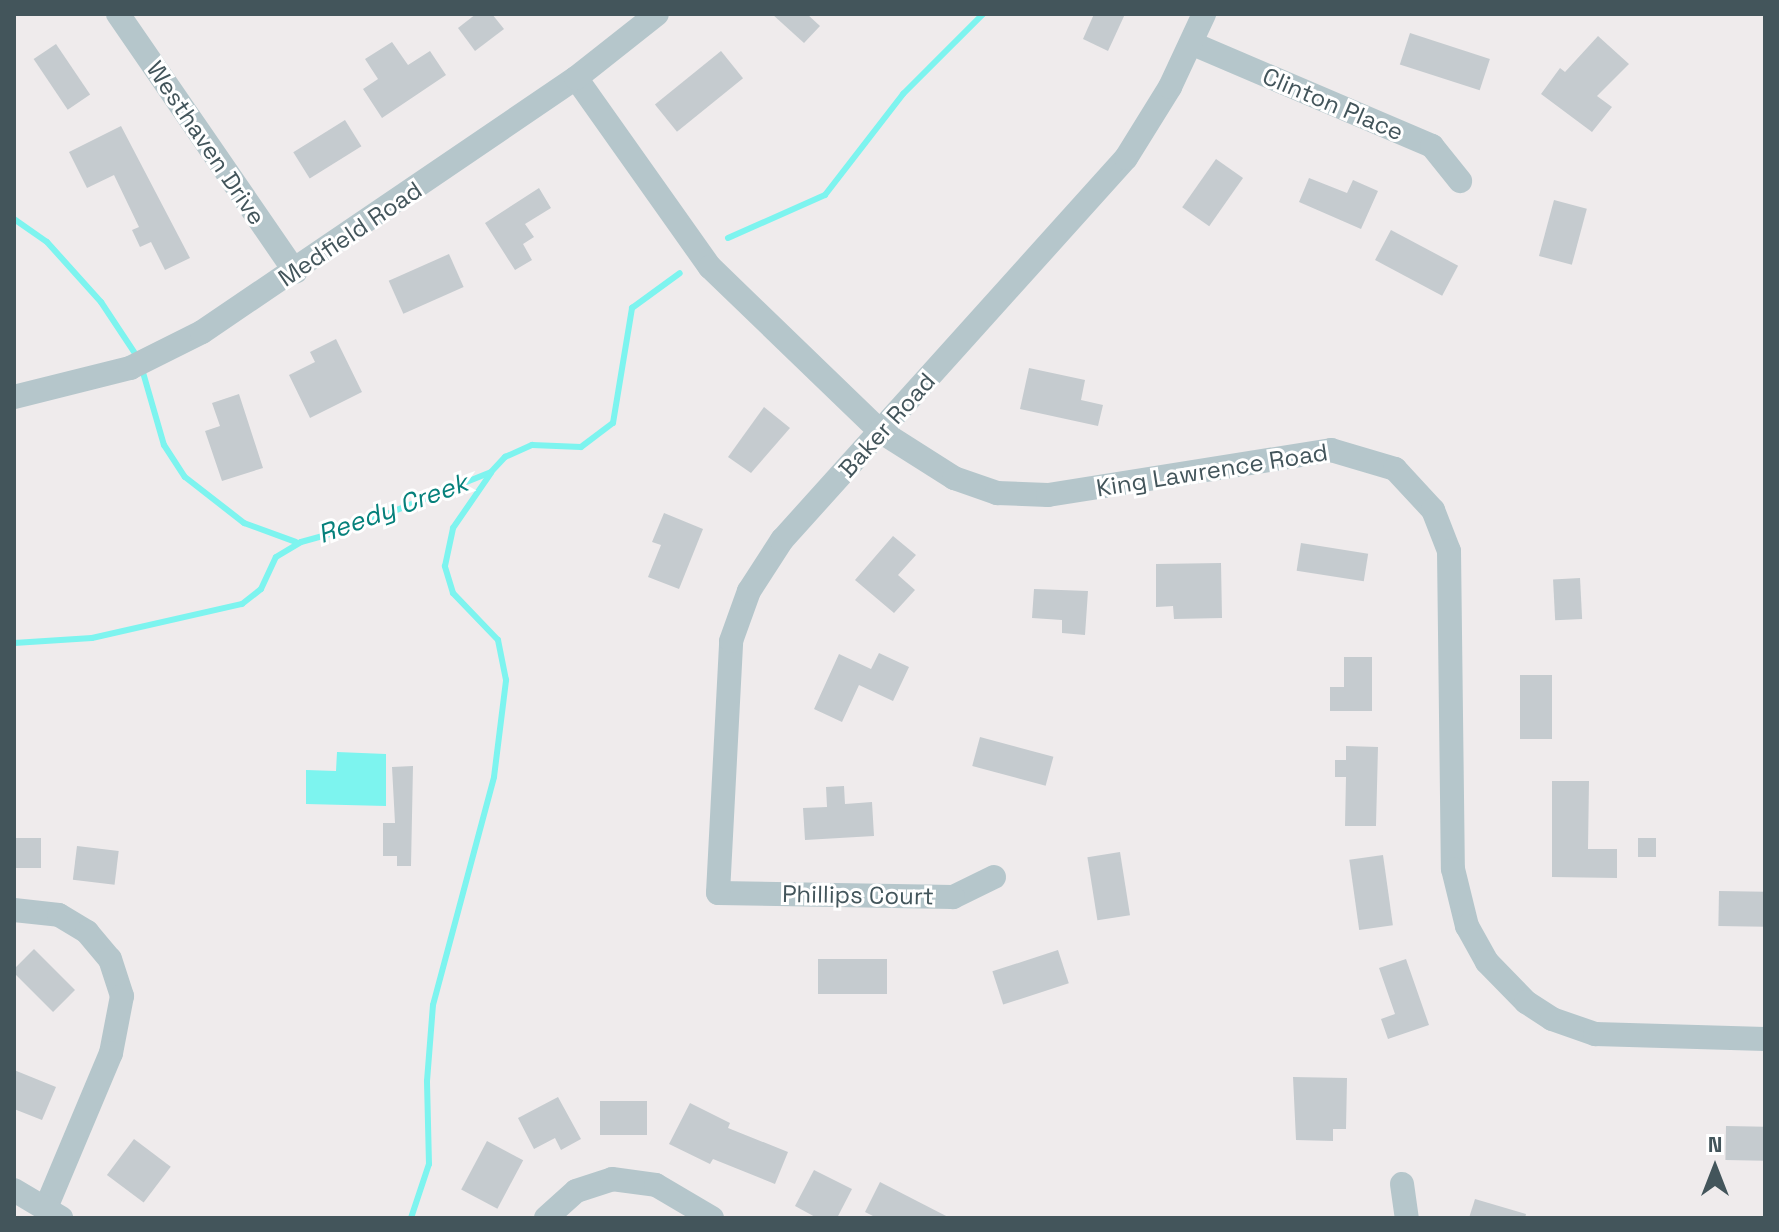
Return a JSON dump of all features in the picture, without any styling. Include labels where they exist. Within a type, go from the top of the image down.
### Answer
[{"type":"street","name":"Westhaven Drive","points":[[118,14],[295,272]]},
{"type":"street","name":"Medfield Road","points":[[14,397],[88,381],[167,352],[295,272],[576,78],[657,14]]},
{"type":"street","name":"Baker Road","points":[[718,893],[726,673],[738,618],[782,540],[1103,187],[1147,129],[1193,44],[1204,14]]},
{"type":"street","name":"Clinton Place","points":[[1193,44],[1432,146],[1460,181]]},
{"type":"street","name":"King Lawrence Road","points":[[576,78],[710,267],[880,431],[954,478],[997,493],[1048,495],[1331,450],[1395,469],[1426,499],[1449,551],[1453,869],[1467,926],[1487,962],[1526,1002],[1552,1019],[1595,1034],[1765,1039]]},
{"type":"street","name":"Phillips Court","points":[[718,893],[953,897],[994,877]]},
{"type":"street","points":[[14,910],[59,915],[87,932],[110,959],[122,996],[111,1053],[54,1212],[14,1190]]},
{"type":"street","points":[[546,1218],[576,1191],[631,1179],[656,1185],[712,1218]]},
{"type":"street","points":[[1402,1184],[1407,1218]]},
{"type":"water","points":[[337,752],[386,754],[386,806],[306,804],[306,770],[336,771]]},
{"type":"building","points":[[476,14],[492,14],[504,29],[475,51],[458,28]]},
{"type":"building","points":[[772,14],[807,14],[820,26],[804,43]]},
{"type":"building","points":[[1094,14],[1125,14],[1108,51],[1083,39]]},
{"type":"building","points":[[1410,33],[1490,59],[1480,90],[1400,64]]},
{"type":"building","points":[[1598,36],[1629,64],[1597,96],[1612,107],[1592,132],[1541,94],[1560,68],[1565,72]]},
{"type":"building","points":[[392,42],[408,65],[430,51],[446,75],[382,118],[363,89],[378,79],[365,59]]},
{"type":"building","points":[[56,44],[90,95],[68,110],[34,59]]},
{"type":"building","points":[[721,51],[743,78],[677,132],[655,104]]},
{"type":"building","points":[[345,120],[361,146],[310,179],[293,152]]},
{"type":"building","points":[[121,126],[190,258],[165,270],[151,242],[140,247],[132,230],[139,227],[114,175],[87,188],[69,152]]},
{"type":"building","points":[[1216,159],[1243,178],[1209,226],[1182,207]]},
{"type":"building","points":[[1309,178],[1347,193],[1353,180],[1378,191],[1361,229],[1299,202]]},
{"type":"building","points":[[539,188],[551,208],[525,224],[534,237],[523,244],[532,260],[515,270],[485,223]]},
{"type":"building","points":[[1554,200],[1587,209],[1572,265],[1539,256]]},
{"type":"building","points":[[1391,230],[1458,266],[1442,296],[1375,260]]},
{"type":"building","points":[[449,254],[464,287],[403,314],[389,281]]},
{"type":"building","points":[[336,339],[362,392],[310,418],[289,375],[315,362],[310,352]]},
{"type":"building","points":[[1029,368],[1085,380],[1081,400],[1103,405],[1098,426],[1020,409]]},
{"type":"building","points":[[239,394],[263,468],[222,481],[205,431],[220,426],[212,403]]},
{"type":"building","points":[[764,407],[790,428],[751,473],[728,457]]},
{"type":"building","points":[[664,513],[703,529],[679,589],[648,577],[661,545],[652,542]]},
{"type":"building","points":[[893,536],[916,555],[898,575],[915,590],[894,613],[855,580]]},
{"type":"building","points":[[1301,543],[1368,554],[1364,581],[1297,571]]},
{"type":"building","points":[[1221,563],[1222,618],[1174,619],[1173,606],[1156,607],[1156,564]]},
{"type":"building","points":[[1580,578],[1582,619],[1555,620],[1553,579]]},
{"type":"building","points":[[1034,589],[1088,591],[1085,635],[1062,633],[1062,620],[1032,618]]},
{"type":"building","points":[[879,653],[909,667],[893,701],[859,685],[842,722],[814,709],[839,654],[871,669]]},
{"type":"building","points":[[1344,657],[1372,657],[1372,711],[1330,711],[1330,687],[1344,687]]},
{"type":"building","points":[[1520,675],[1552,675],[1552,739],[1520,739]]},
{"type":"building","points":[[980,737],[1053,757],[1046,786],[972,766]]},
{"type":"building","points":[[1346,746],[1378,747],[1376,826],[1345,826],[1346,777],[1335,777],[1335,760],[1346,760]]},
{"type":"building","points":[[413,766],[411,866],[397,866],[397,856],[383,856],[383,823],[395,823],[392,767]]},
{"type":"building","points":[[1552,781],[1589,781],[1588,849],[1617,849],[1617,878],[1552,877]]},
{"type":"building","points":[[844,786],[845,804],[872,802],[874,836],[805,840],[803,808],[827,807],[826,787]]},
{"type":"building","points":[[14,838],[41,838],[41,868],[14,868]]},
{"type":"building","points":[[1638,838],[1656,838],[1656,857],[1638,857]]},
{"type":"building","points":[[77,846],[119,851],[115,885],[73,880]]},
{"type":"building","points":[[1120,852],[1130,915],[1097,920],[1087,857]]},
{"type":"building","points":[[1383,855],[1393,925],[1359,930],[1349,860]]},
{"type":"building","points":[[1719,891],[1765,892],[1764,927],[1718,926]]},
{"type":"building","points":[[34,949],[75,990],[53,1012],[14,973],[14,969]]},
{"type":"building","points":[[1058,950],[1069,983],[1003,1005],[992,971]]},
{"type":"building","points":[[818,959],[887,959],[887,994],[818,994]]},
{"type":"building","points":[[1406,959],[1429,1025],[1388,1039],[1381,1019],[1395,1014],[1379,968]]},
{"type":"building","points":[[14,1070],[56,1087],[42,1120],[14,1109]]},
{"type":"building","points":[[1293,1077],[1347,1078],[1346,1129],[1333,1129],[1333,1141],[1296,1140]]},
{"type":"building","points":[[558,1097],[581,1139],[561,1150],[555,1138],[534,1149],[518,1118]]},
{"type":"building","points":[[600,1101],[647,1101],[647,1135],[600,1135]]},
{"type":"building","points":[[690,1103],[730,1123],[728,1128],[788,1152],[775,1184],[713,1159],[710,1164],[669,1144]]},
{"type":"building","points":[[1726,1126],[1765,1127],[1764,1161],[1725,1160]]},
{"type":"building","points":[[134,1139],[171,1167],[144,1203],[107,1175]]},
{"type":"building","points":[[487,1141],[523,1160],[497,1209],[461,1190]]},
{"type":"building","points":[[814,1170],[852,1189],[837,1218],[817,1218],[795,1206]]},
{"type":"building","points":[[880,1182],[950,1218],[877,1218],[865,1212]]},
{"type":"building","points":[[1475,1199],[1526,1214],[1525,1218],[1469,1218]]},
{"type":"waterway","name":"Reedy Creek","points":[[728,238],[825,195],[903,94],[983,14]]},
{"type":"waterway","points":[[14,219],[47,242],[101,302],[138,358]]},
{"type":"waterway","name":"Reedy Creek","points":[[14,643],[92,638],[242,604],[261,589],[276,557],[301,542],[352,528],[491,472],[505,457],[532,445],[581,447],[613,423],[632,308],[680,273]]},
{"type":"waterway","points":[[142,369],[164,445],[185,477],[244,523],[296,542]]},
{"type":"waterway","points":[[411,1218],[429,1164],[427,1081],[433,1005],[494,777],[506,680],[498,640],[453,593],[445,566],[453,528],[491,473]]}]
